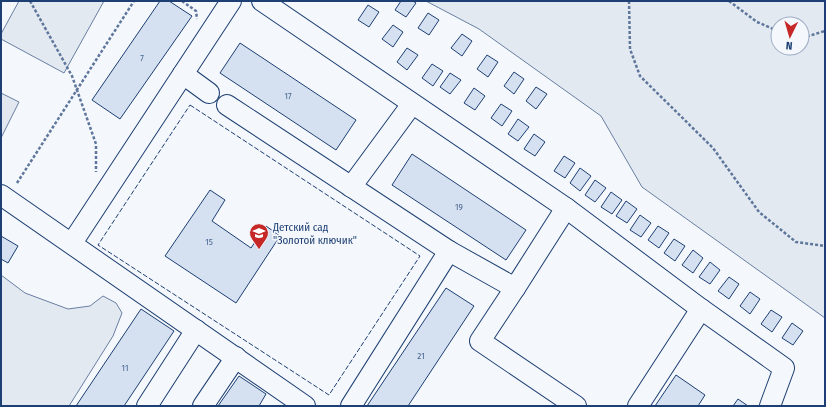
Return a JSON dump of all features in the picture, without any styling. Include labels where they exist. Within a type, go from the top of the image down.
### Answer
[{"type":"street","points":[[72,243],[231,1]]},
{"type":"street","points":[[262,1],[566,208],[701,309],[784,368],[770,406]]},
{"type":"street","points":[[183,74],[209,93]]},
{"type":"street","points":[[351,187],[412,104]]},
{"type":"street","points":[[227,105],[449,251],[515,288]]},
{"type":"street","points":[[4,197],[305,406]]},
{"type":"street","points":[[566,208],[480,341],[552,399],[576,406]]},
{"type":"street","points":[[351,406],[449,251]]},
{"type":"street","points":[[638,406],[701,309]]},
{"type":"street","points":[[147,406],[196,330]]},
{"type":"street","points":[[203,406],[236,357]]},
{"type":"path","points":[[30,1],[72,76],[96,144],[96,174]]},
{"type":"path","points":[[4,197],[77,90],[134,1]]},
{"type":"path","points":[[629,1],[630,49],[640,76],[714,148],[759,212],[796,242],[825,246]]},
{"type":"path","points":[[729,1],[757,22],[770,28]]},
{"type":"path","points":[[810,36],[825,31]]},
{"type":"shaded area","points":[[19,1],[104,1],[64,73],[1,39],[1,34]]},
{"type":"shaded area","points":[[426,1],[825,1],[825,318],[642,187],[601,116],[479,29]]},
{"type":"shaded area","points":[[1,93],[19,102],[1,138]]},
{"type":"shaded area","points":[[1,275],[25,293],[68,309],[90,306],[103,296],[116,303],[122,313],[113,336],[69,406],[1,406]]},
{"type":"building","points":[[160,1],[169,1],[192,16],[120,119],[92,100]]},
{"type":"building","points":[[401,1],[413,1],[416,3],[406,17],[395,10]]},
{"type":"building","points":[[368,5],[379,12],[369,27],[358,20]]},
{"type":"building","points":[[428,13],[439,20],[429,35],[418,28]]},
{"type":"building","points":[[393,25],[403,32],[393,47],[382,39]]},
{"type":"building","points":[[462,34],[472,41],[462,56],[451,48]]},
{"type":"building","points":[[240,43],[356,120],[336,150],[220,73]]},
{"type":"building","points":[[407,48],[418,55],[407,70],[397,62]]},
{"type":"building","points":[[487,55],[498,62],[488,77],[477,69]]},
{"type":"building","points":[[432,64],[443,71],[433,86],[422,78]]},
{"type":"building","points":[[514,72],[524,79],[514,94],[504,86]]},
{"type":"building","points":[[450,73],[461,80],[450,94],[440,87]]},
{"type":"building","points":[[536,87],[547,94],[536,109],[526,101]]},
{"type":"building","points":[[474,88],[485,96],[475,110],[464,103]]},
{"type":"building","points":[[501,104],[512,111],[502,126],[491,118]]},
{"type":"building","points":[[518,119],[529,127],[518,141],[508,134]]},
{"type":"building","points":[[534,134],[545,142],[535,156],[524,149]]},
{"type":"building","points":[[412,154],[526,230],[506,260],[392,185]]},
{"type":"building","points":[[564,156],[575,163],[565,178],[554,171]]},
{"type":"building","points":[[580,168],[591,176],[580,191],[570,183]]},
{"type":"building","points":[[595,180],[606,188],[595,202],[585,195]]},
{"type":"building","points":[[210,190],[225,200],[212,221],[251,248],[266,226],[280,236],[236,303],[165,256]]},
{"type":"building","points":[[611,192],[622,200],[612,214],[601,207]]},
{"type":"building","points":[[626,201],[637,209],[627,223],[616,216]]},
{"type":"building","points":[[640,215],[651,223],[641,237],[630,230]]},
{"type":"building","points":[[658,226],[669,233],[659,248],[648,240]]},
{"type":"building","points":[[1,236],[18,246],[8,263],[1,259]]},
{"type":"building","points":[[674,239],[685,246],[675,261],[664,253]]},
{"type":"building","points":[[693,250],[703,258],[693,273],[682,265]]},
{"type":"building","points":[[710,262],[720,270],[710,284],[699,277]]},
{"type":"building","points":[[729,277],[739,284],[729,299],[718,291]]},
{"type":"building","points":[[446,288],[474,306],[408,406],[367,406]]},
{"type":"building","points":[[750,292],[760,299],[750,314],[740,306]]},
{"type":"building","points":[[141,309],[174,331],[124,406],[76,406]]},
{"type":"building","points":[[771,310],[782,317],[772,332],[761,324]]},
{"type":"building","points":[[792,323],[803,331],[793,345],[782,338]]},
{"type":"building","points":[[676,375],[705,395],[698,406],[655,406]]},
{"type":"building","points":[[239,376],[266,394],[259,406],[218,406]]},
{"type":"building","points":[[738,399],[748,406],[733,406]]},
{"type":"fence","points":[[190,105],[420,256],[329,395],[98,245],[190,105]]},
{"type":"place","name":"Детский сад \"Золотой ключик\"","points":[[259,250]]}]
